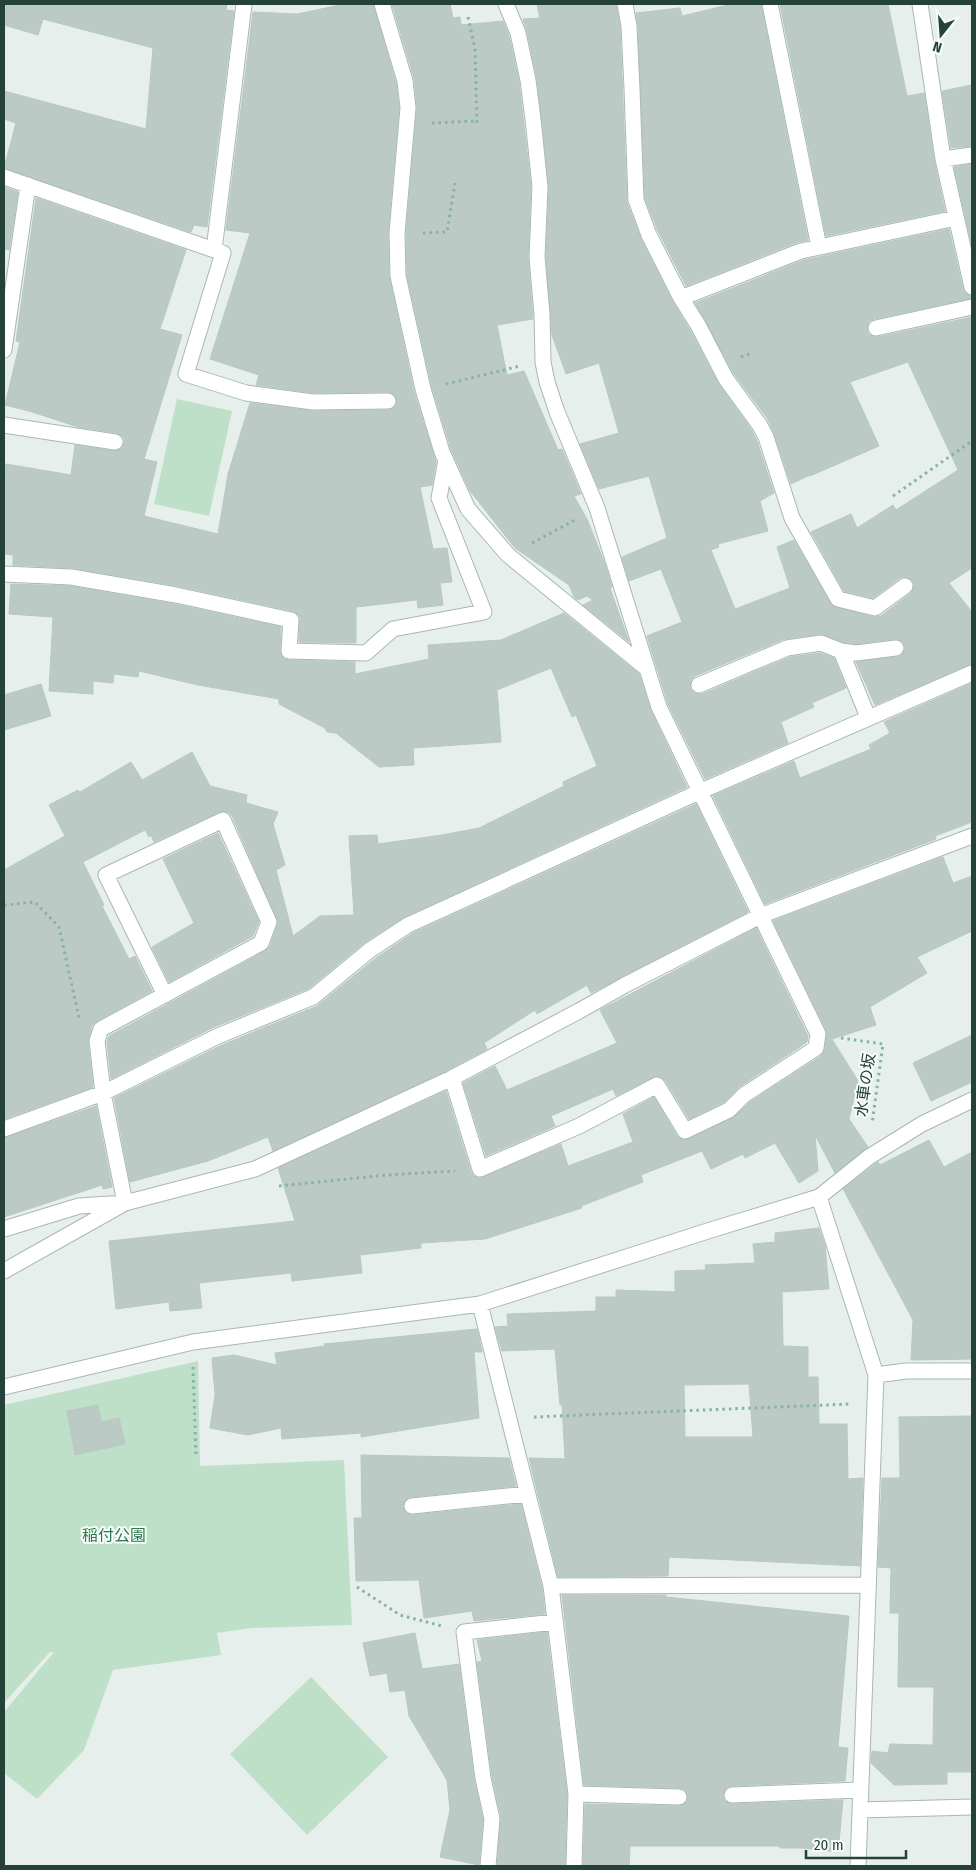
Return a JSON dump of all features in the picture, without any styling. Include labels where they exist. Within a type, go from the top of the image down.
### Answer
[{"type":"street","points":[[214,250],[244,4]]},
{"type":"street","points":[[382,4],[405,81],[408,108],[397,233],[398,276],[424,394],[446,460],[468,509],[508,555],[646,668]]},
{"type":"street","points":[[452,1078],[480,1169],[579,1126],[656,1085],[686,1131],[729,1110],[744,1094],[816,1048],[818,1034],[659,707],[597,508],[557,412],[542,362],[542,314],[537,257],[539,178],[528,80],[518,33],[506,4]]},
{"type":"street","points":[[625,4],[629,26],[636,200],[649,235],[726,379],[759,424],[766,438],[792,518],[838,599],[875,608],[905,586]]},
{"type":"street","points":[[770,4],[819,247]]},
{"type":"street","points":[[920,4],[943,159],[972,287]]},
{"type":"street","points":[[943,159],[972,155]]},
{"type":"street","points":[[4,177],[223,253],[186,374],[246,393],[313,402],[388,401]]},
{"type":"street","points":[[4,350],[28,185]]},
{"type":"street","points":[[681,298],[801,251],[956,218]]},
{"type":"street","points":[[876,328],[972,307]]},
{"type":"street","points":[[4,425],[115,442]]},
{"type":"street","points":[[4,574],[71,577],[176,594],[291,620],[289,651],[366,653],[393,629],[484,612],[439,498],[446,460]]},
{"type":"street","points":[[699,686],[787,648],[821,643],[841,651],[856,653],[896,648]]},
{"type":"street","points":[[841,651],[868,717]]},
{"type":"street","points":[[4,1129],[103,1093],[218,1036],[313,997],[370,950],[408,925],[699,792],[972,673]]},
{"type":"street","points":[[124,1203],[103,1093],[97,1041],[101,1029],[165,995],[261,943],[269,922],[224,820],[106,875],[165,995]]},
{"type":"street","points":[[4,1229],[79,1206],[124,1203],[255,1169],[452,1078],[579,1011],[625,984],[760,916],[972,836]]},
{"type":"street","points":[[4,1387],[193,1342],[480,1304],[819,1197],[869,1157],[922,1124],[972,1100]]},
{"type":"street","points":[[819,1197],[876,1375],[858,1866]]},
{"type":"street","points":[[4,1272],[124,1203]]},
{"type":"street","points":[[480,1304],[551,1586],[576,1794],[574,1866]]},
{"type":"street","points":[[876,1375],[906,1371],[972,1371]]},
{"type":"street","points":[[412,1506],[527,1494]]},
{"type":"street","points":[[551,1586],[867,1585]]},
{"type":"street","points":[[488,1866],[492,1820],[483,1778],[464,1632],[555,1622]]},
{"type":"street","points":[[732,1796],[860,1790]]},
{"type":"street","points":[[576,1794],[679,1797]]},
{"type":"street","points":[[860,1810],[972,1807]]},
{"type":"path","points":[[407,125],[477,122],[475,49],[468,16]]},
{"type":"path","points":[[447,232],[454,183]]},
{"type":"path","points":[[448,384],[522,365]]},
{"type":"path","points":[[893,496],[972,442]]},
{"type":"path","points":[[508,555],[597,508]]},
{"type":"path","points":[[4,905],[35,902],[59,927],[79,1018],[99,1036]]},
{"type":"path","name":"水車の坂","points":[[818,1034],[883,1044],[872,1125]]},
{"type":"path","points":[[275,1187],[387,1175],[480,1169]]},
{"type":"path","points":[[193,1342],[196,1456]]},
{"type":"path","points":[[508,1418],[875,1403]]},
{"type":"path","points":[[356,1587],[400,1615],[464,1632]]},
{"type":"green space","points":[[177,399],[232,411],[209,516],[154,504]]},
{"type":"green space","name":"稲付公園","points":[[198,1361],[200,1466],[344,1460],[352,1625],[252,1628],[217,1633],[221,1655],[113,1670],[84,1750],[37,1799],[4,1773],[4,1712],[54,1652],[50,1652],[4,1703],[4,1405]]},
{"type":"green space","points":[[311,1677],[388,1757],[307,1835],[230,1754]]},
{"type":"building","points":[[4,4],[227,4],[226,10],[234,11],[207,227],[194,225],[191,232],[4,168],[16,123],[4,119],[4,91],[146,129],[153,48],[43,19],[38,35],[4,25]]},
{"type":"building","points":[[345,4],[373,4],[396,83],[399,108],[388,232],[389,276],[414,392],[436,462],[432,485],[420,487],[433,549],[447,548],[452,582],[440,583],[443,605],[418,608],[417,600],[356,607],[356,643],[299,642],[300,617],[293,611],[178,586],[72,568],[13,565],[13,555],[4,554],[4,481],[6,464],[71,475],[75,445],[114,451],[122,448],[124,443],[124,438],[117,433],[78,427],[5,405],[20,342],[16,341],[36,198],[186,250],[160,329],[182,335],[144,459],[157,462],[144,516],[218,534],[228,474],[250,403],[313,411],[388,410],[396,406],[396,397],[388,392],[314,393],[256,385],[259,375],[210,359],[250,233],[226,230],[253,12],[297,14]]},
{"type":"building","points":[[392,4],[450,4],[453,18],[460,17],[461,25],[503,21],[509,36],[519,82],[531,187],[528,258],[533,319],[497,325],[507,375],[524,371],[558,450],[562,449],[581,494],[574,496],[587,519],[605,564],[612,587],[610,588],[629,642],[583,605],[593,600],[587,596],[578,600],[574,597],[569,585],[515,548],[470,491],[451,449],[432,387],[407,275],[406,233],[417,107],[414,78]]},
{"type":"building","points":[[537,4],[616,4],[620,27],[627,203],[641,239],[673,302],[718,383],[751,429],[757,441],[774,493],[760,501],[768,531],[718,544],[719,547],[711,550],[735,609],[790,588],[777,547],[794,540],[832,606],[873,617],[881,616],[911,593],[914,585],[912,580],[904,577],[900,578],[873,598],[844,591],[811,532],[851,514],[857,528],[893,505],[896,510],[958,470],[908,362],[850,382],[879,446],[791,484],[767,418],[734,374],[695,303],[804,260],[949,229],[963,289],[966,294],[972,296],[972,298],[874,319],[869,321],[867,330],[869,335],[878,337],[972,317],[972,568],[949,583],[972,612],[972,664],[875,705],[856,662],[901,656],[905,647],[903,642],[895,639],[856,644],[843,642],[820,634],[784,639],[695,676],[691,680],[690,688],[694,693],[702,694],[790,657],[820,653],[834,658],[846,688],[812,703],[814,707],[781,722],[788,743],[705,779],[668,704],[647,636],[682,622],[661,569],[629,581],[622,557],[667,538],[649,476],[599,489],[580,444],[619,433],[599,363],[566,374],[552,335],[546,257],[549,186],[537,79],[523,19],[540,18]]},
{"type":"building","points":[[732,4],[761,4],[808,240],[798,242],[686,286],[658,231],[645,198],[636,13],[680,8],[682,16]]},
{"type":"building","points":[[780,4],[888,4],[907,96],[924,93],[934,160],[945,211],[826,236]]},
{"type":"building","points":[[972,85],[972,146],[951,148],[942,91]]},
{"type":"building","points":[[972,164],[972,246],[954,167]]},
{"type":"building","points":[[4,187],[18,192],[9,250],[4,249]]},
{"type":"building","points":[[11,584],[70,586],[174,604],[281,627],[280,651],[284,659],[355,662],[355,674],[429,659],[428,645],[501,640],[564,613],[639,674],[651,711],[687,787],[404,917],[364,943],[308,989],[214,1027],[111,1079],[107,1042],[109,1036],[265,951],[270,946],[278,922],[232,816],[228,812],[219,812],[154,842],[151,835],[149,837],[145,830],[83,862],[104,905],[102,906],[129,959],[135,956],[152,991],[92,1025],[88,1042],[93,1087],[4,1119],[4,870],[65,836],[49,805],[78,790],[80,792],[131,762],[142,780],[192,752],[210,786],[247,795],[246,803],[278,812],[273,824],[285,865],[276,870],[293,936],[320,916],[354,915],[349,836],[377,835],[378,844],[479,828],[564,786],[563,782],[597,766],[576,715],[572,717],[551,668],[497,690],[501,742],[413,748],[414,765],[379,767],[336,733],[327,732],[325,728],[279,704],[279,699],[198,685],[139,671],[138,677],[114,674],[113,683],[93,681],[93,694],[49,691],[53,617],[9,614]]},
{"type":"building","points":[[972,683],[972,822],[935,836],[936,839],[765,904],[713,796],[794,761],[800,778],[871,749],[869,745],[890,733],[884,722]]},
{"type":"building","points":[[41,684],[51,716],[4,730],[4,695]]},
{"type":"building","points":[[696,804],[748,912],[591,993],[587,985],[537,1014],[535,1010],[484,1043],[487,1049],[448,1070],[273,1151],[268,1137],[208,1161],[130,1182],[114,1098],[222,1045],[317,1006],[376,958],[413,933]]},
{"type":"building","points":[[218,833],[259,922],[253,936],[169,982],[152,947],[194,923],[163,859]]},
{"type":"building","points":[[943,857],[953,883],[972,876],[972,931],[917,957],[927,973],[870,1007],[876,1025],[832,1039],[858,1081],[849,1119],[868,1147],[835,1173],[815,1135],[818,1171],[799,1183],[775,1143],[745,1158],[743,1154],[711,1169],[702,1151],[641,1175],[643,1182],[581,1206],[582,1208],[485,1239],[421,1243],[421,1248],[360,1255],[362,1273],[292,1281],[291,1273],[199,1283],[202,1308],[170,1311],[169,1302],[116,1309],[109,1241],[295,1221],[278,1168],[446,1091],[471,1172],[479,1178],[561,1144],[568,1166],[633,1142],[623,1114],[654,1097],[677,1136],[684,1140],[733,1118],[750,1102],[821,1056],[825,1049],[826,1030],[773,921]]},
{"type":"building","points":[[756,928],[808,1036],[807,1042],[739,1087],[724,1102],[689,1119],[665,1080],[657,1076],[616,1096],[613,1089],[551,1116],[555,1126],[486,1156],[463,1083],[495,1066],[507,1090],[617,1043],[600,1010]]},
{"type":"building","points":[[972,1035],[972,1082],[931,1101],[913,1063]]},
{"type":"building","points":[[96,1106],[112,1187],[103,1189],[102,1185],[4,1217],[4,1138]]},
{"type":"building","points":[[929,1140],[944,1167],[972,1152],[972,1359],[911,1360],[913,1320],[843,1189],[878,1162],[880,1165]]},
{"type":"building","points":[[819,1228],[825,1246],[829,1289],[782,1292],[783,1346],[808,1347],[808,1377],[818,1377],[819,1424],[847,1424],[848,1479],[863,1478],[860,1566],[669,1557],[668,1576],[558,1577],[529,1458],[565,1459],[562,1404],[560,1405],[555,1349],[502,1351],[495,1327],[508,1326],[507,1314],[596,1311],[596,1297],[616,1297],[616,1290],[675,1292],[675,1271],[706,1270],[705,1265],[755,1263],[753,1244],[775,1242],[775,1233]],"holes":[[[749,1384],[753,1437],[685,1437],[684,1385]]]},
{"type":"building","points":[[477,1329],[482,1352],[474,1352],[479,1418],[361,1437],[361,1433],[282,1439],[281,1428],[248,1435],[210,1428],[215,1395],[212,1358],[234,1355],[277,1365],[275,1353],[325,1346],[324,1344]]},
{"type":"building","points":[[98,1405],[101,1422],[119,1418],[125,1444],[75,1455],[67,1411]]},
{"type":"building","points":[[972,1416],[972,1772],[947,1772],[947,1784],[894,1785],[871,1763],[872,1751],[888,1753],[890,1744],[933,1745],[934,1687],[898,1687],[899,1613],[890,1613],[891,1568],[878,1567],[882,1478],[900,1478],[899,1417]]},
{"type":"building","points":[[361,1455],[509,1458],[516,1486],[411,1497],[404,1502],[403,1507],[408,1514],[413,1515],[521,1504],[542,1588],[545,1614],[474,1621],[472,1611],[424,1618],[419,1580],[356,1581],[354,1518],[362,1518]]},
{"type":"building","points":[[562,1595],[666,1595],[666,1597],[849,1616],[838,1747],[848,1748],[845,1781],[732,1786],[727,1787],[723,1795],[724,1800],[732,1804],[843,1800],[838,1852],[803,1848],[780,1848],[780,1846],[630,1846],[629,1866],[583,1866],[585,1804],[679,1806],[687,1802],[688,1797],[684,1789],[679,1788],[584,1785]]},
{"type":"building","points":[[547,1632],[567,1794],[565,1866],[497,1866],[501,1817],[492,1776],[477,1662],[482,1661],[477,1640]]},
{"type":"building","points":[[415,1633],[422,1669],[459,1664],[474,1779],[483,1820],[479,1865],[440,1857],[450,1810],[447,1780],[409,1716],[405,1690],[390,1692],[387,1673],[370,1676],[363,1643]]}]
